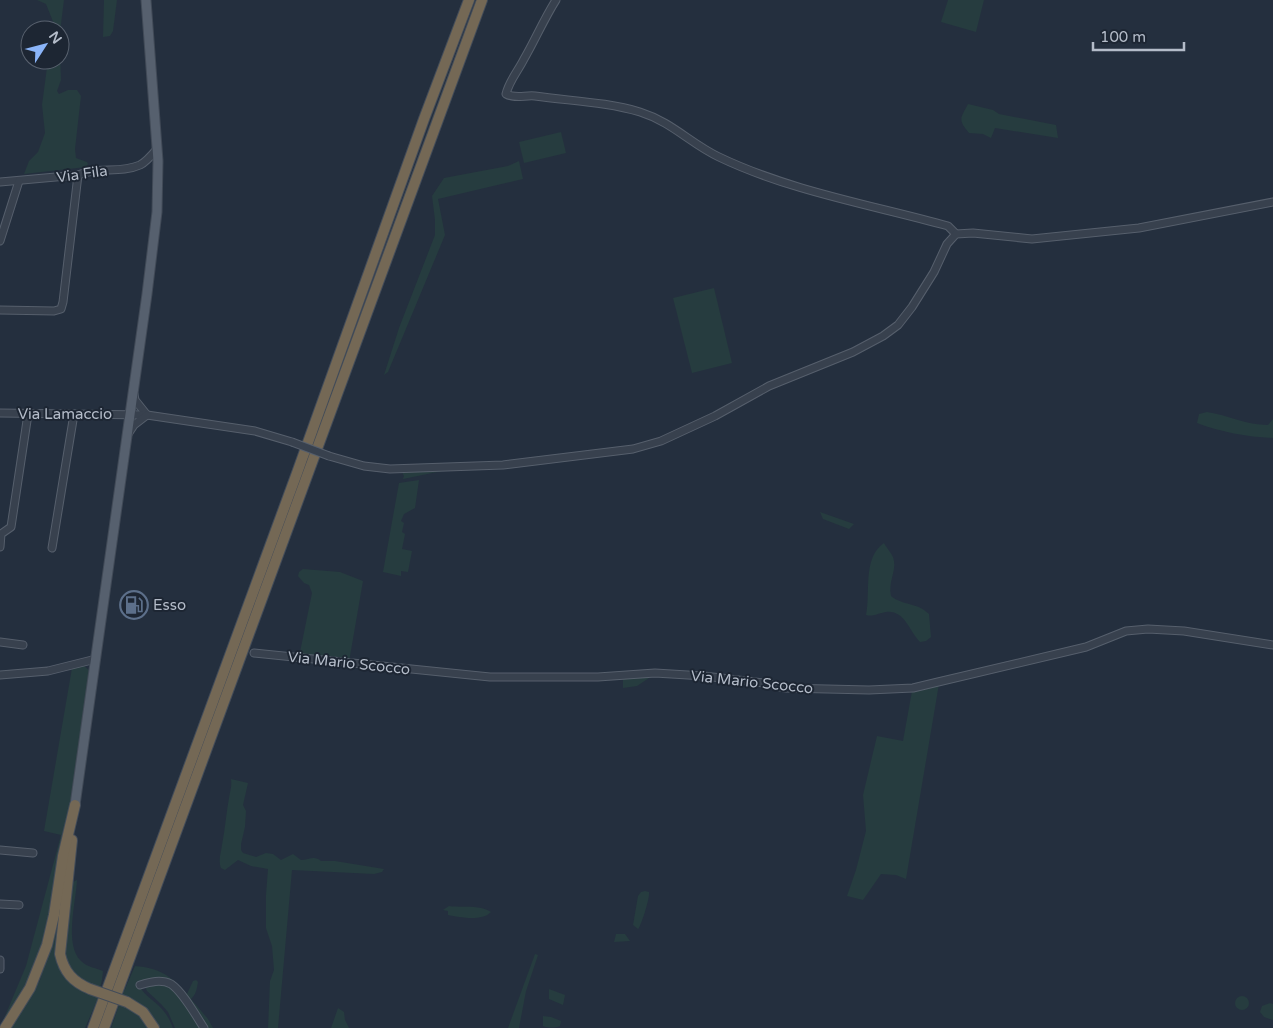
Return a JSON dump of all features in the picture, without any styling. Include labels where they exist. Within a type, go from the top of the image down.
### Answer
[{"type":"highway","points":[[93,1028],[469,0]]},
{"type":"highway","points":[[104,1028],[482,0]]},
{"type":"highway","points":[[75,805],[60,954],[62,965],[74,980],[90,989],[127,1002],[143,1012],[154,1028]]},
{"type":"highway","points":[[5,1028],[30,988],[47,945],[54,915],[63,856],[75,805]]},
{"type":"highway","points":[[88,1028],[108,984]]},
{"type":"main road","points":[[75,805],[157,212],[157,149],[146,0]]},
{"type":"street","points":[[556,0],[508,86],[506,94],[511,97],[532,96],[619,107],[642,113],[670,125],[718,157],[755,172],[814,192],[948,226],[956,234],[973,233],[1032,239],[1139,228],[1273,202]]},
{"type":"street","name":"Via Fila","points":[[0,182],[78,175],[86,171],[133,168],[142,164],[157,149]]},
{"type":"street","points":[[0,310],[54,311],[61,309],[78,175]]},
{"type":"street","points":[[0,241],[19,181]]},
{"type":"street","name":"Via Lamaccio","points":[[0,413],[147,415],[255,431],[364,466],[390,468],[502,465],[632,449],[661,441],[715,416],[769,386],[853,352],[883,336],[898,325],[912,307],[934,272],[947,244],[956,234]]},
{"type":"street","points":[[127,436],[134,424],[147,415],[135,400],[133,392]]},
{"type":"street","points":[[0,547],[1,534],[11,527],[28,414]]},
{"type":"street","points":[[52,548],[74,414]]},
{"type":"street","name":"Via Mario Scocco","points":[[254,654],[490,677],[598,677],[655,674],[704,676],[764,683],[785,688],[894,690],[930,684],[1086,647],[1126,631],[1148,629],[1184,632],[1273,645]]},
{"type":"street","points":[[0,642],[23,645]]},
{"type":"street","points":[[0,675],[48,671],[96,659]]},
{"type":"street","points":[[0,850],[33,853]]},
{"type":"street","points":[[0,904],[19,906]]},
{"type":"street","points":[[0,960],[0,969]]},
{"type":"street","points":[[140,985],[152,981],[171,984],[183,997],[204,1028]]},
{"type":"green space","points":[[37,0],[64,0],[62,20],[52,20],[46,4]]},
{"type":"green space","points":[[104,0],[117,0],[113,31],[110,36],[103,37]]},
{"type":"green space","points":[[948,0],[984,0],[976,32],[941,22]]},
{"type":"green space","points":[[47,70],[61,70],[61,80],[57,91],[59,94],[68,90],[77,90],[81,96],[75,149],[76,158],[87,162],[86,167],[24,174],[29,161],[38,152],[45,133],[42,105]]},
{"type":"green space","points":[[968,104],[993,110],[999,114],[1056,125],[1058,138],[995,128],[991,138],[983,134],[969,133],[961,119]]},
{"type":"green space","points":[[561,132],[566,153],[524,163],[519,142]]},
{"type":"green space","points":[[519,161],[523,179],[438,199],[445,235],[388,372],[384,375],[399,328],[435,235],[432,196],[444,178],[508,166]]},
{"type":"green space","points":[[714,288],[732,363],[692,373],[673,298]]},
{"type":"green space","points":[[1207,412],[1260,425],[1268,425],[1273,419],[1273,438],[1234,434],[1197,423],[1199,414]]},
{"type":"green space","points":[[445,468],[442,471],[403,479],[402,472]]},
{"type":"green space","points":[[419,480],[415,508],[404,514],[401,521],[404,523],[402,532],[405,534],[402,549],[412,551],[408,572],[401,571],[401,576],[383,572],[399,483]]},
{"type":"green space","points":[[820,512],[854,524],[849,529],[823,519]]},
{"type":"green space","points":[[884,543],[894,561],[890,586],[891,596],[920,608],[929,614],[931,637],[926,641],[920,642],[898,614],[886,612],[866,615],[870,567],[877,549]]},
{"type":"green space","points":[[303,569],[340,572],[363,581],[349,662],[299,657],[312,593],[309,585],[304,583],[298,576],[299,572]]},
{"type":"green space","points":[[83,665],[91,672],[77,772],[53,915],[34,979],[4,1028],[0,1028],[26,966],[61,835],[44,831],[72,668]]},
{"type":"green space","points":[[652,676],[637,686],[623,688],[623,679]]},
{"type":"green space","points":[[939,684],[906,879],[896,875],[881,874],[863,900],[847,896],[866,831],[863,795],[877,736],[903,741],[912,691]]},
{"type":"green space","points":[[231,779],[248,783],[243,805],[246,811],[241,844],[243,853],[256,857],[266,853],[273,854],[281,860],[293,854],[301,860],[314,858],[321,861],[335,861],[384,869],[382,872],[374,874],[292,870],[278,1028],[268,1028],[270,981],[274,970],[272,946],[266,928],[268,869],[251,866],[238,860],[225,870],[220,865]]},
{"type":"green space","points":[[68,847],[60,966],[99,996],[85,1028],[10,1028],[40,980],[49,949]]},
{"type":"green space","points":[[77,880],[72,923],[73,945],[76,954],[83,963],[103,971],[100,988],[74,976],[63,956],[71,883]]},
{"type":"green space","points":[[641,892],[649,892],[648,900],[638,929],[633,925],[638,896]]},
{"type":"green space","points":[[449,906],[476,907],[491,912],[476,918],[458,917],[448,915],[448,911],[443,910]]},
{"type":"green space","points":[[616,934],[625,934],[630,941],[614,942]]},
{"type":"green space","points":[[535,954],[538,955],[526,991],[519,1028],[508,1028]]},
{"type":"green space","points":[[135,966],[164,974],[176,982],[187,994],[193,981],[196,980],[198,982],[197,989],[191,999],[213,1028],[175,1028],[168,1012],[147,991],[141,980],[138,982],[142,989],[164,1012],[173,1028],[159,1028],[148,1013],[122,996]]},
{"type":"green space","points":[[549,989],[565,995],[563,1005],[549,999]]},
{"type":"green space","points":[[1239,996],[1245,996],[1249,1003],[1245,1010],[1239,1010],[1235,1006],[1235,1000]]},
{"type":"green space","points":[[1270,1003],[1273,1004],[1273,1020],[1264,1017],[1260,1012],[1262,1006]]},
{"type":"green space","points":[[119,1005],[135,1009],[153,1028],[111,1028]]},
{"type":"green space","points":[[338,1008],[344,1012],[349,1028],[331,1028]]},
{"type":"green space","points":[[543,1016],[561,1021],[560,1026],[552,1028],[543,1026]]},
{"type":"place","name":"Esso","points":[[134,605]]}]
